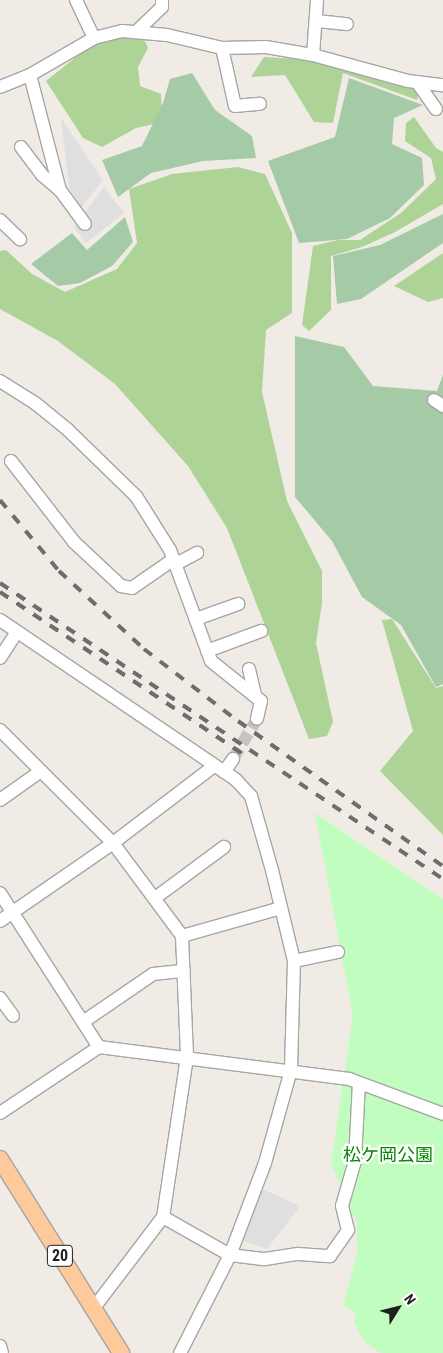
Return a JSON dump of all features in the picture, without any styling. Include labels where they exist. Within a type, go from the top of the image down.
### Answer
[{"type":"main road","name":"20","points":[[0,1160],[121,1353]]},
{"type":"street","points":[[76,0],[94,38]]},
{"type":"street","points":[[136,32],[162,7],[162,0]]},
{"type":"street","points":[[313,54],[317,21],[317,0]]},
{"type":"street","points":[[317,21],[347,24]]},
{"type":"street","points":[[0,86],[30,75],[94,38],[122,31],[222,48],[266,47],[313,54],[417,82],[443,85]]},
{"type":"street","points":[[222,48],[235,106],[260,104]]},
{"type":"street","points":[[30,75],[60,190]]},
{"type":"street","points":[[417,82],[436,109]]},
{"type":"street","points":[[21,147],[42,175],[60,190],[85,224]]},
{"type":"street","points":[[0,220],[20,239]]},
{"type":"street","points":[[0,381],[35,403],[125,483],[157,527],[175,562],[207,651],[216,666],[255,694]]},
{"type":"street","points":[[11,461],[74,542],[121,586],[132,588],[175,562],[197,553]]},
{"type":"street","points":[[196,619],[238,604]]},
{"type":"street","points":[[0,620],[219,769],[251,796],[282,908],[294,961],[291,1070],[265,1163],[230,1255],[180,1353]]},
{"type":"street","points":[[207,651],[261,631]]},
{"type":"street","points":[[0,658],[17,632]]},
{"type":"street","points":[[249,669],[255,694],[263,706],[258,718]]},
{"type":"street","points":[[0,730],[113,843],[182,936],[187,1057],[163,1217],[93,1309]]},
{"type":"street","points":[[0,921],[233,758]]},
{"type":"street","points":[[0,800],[41,771]]},
{"type":"street","points":[[154,898],[224,847]]},
{"type":"street","points":[[0,893],[100,1047]]},
{"type":"street","points":[[182,936],[282,908]]},
{"type":"street","points":[[294,961],[338,952]]},
{"type":"street","points":[[83,1022],[153,974],[184,971]]},
{"type":"street","points":[[0,998],[13,1016]]},
{"type":"street","points":[[0,1113],[100,1047],[291,1070],[359,1083],[443,1114]]},
{"type":"street","points":[[163,1217],[230,1255],[265,1260],[298,1254],[330,1256],[348,1230],[342,1206],[355,1161],[359,1083]]},
{"type":"street","points":[[0,1346],[2,1353]]},
{"type":"green space","points":[[113,37],[144,39],[148,48],[138,67],[140,86],[161,94],[162,113],[154,124],[136,128],[102,147],[83,138],[46,81],[86,49]]},
{"type":"green space","points":[[264,57],[329,61],[419,87],[417,100],[343,73],[333,123],[314,122],[285,75],[251,77]]},
{"type":"green space","points":[[192,73],[215,110],[252,136],[256,158],[203,161],[151,173],[118,197],[102,160],[142,146],[163,103],[170,79]]},
{"type":"green space","points":[[349,78],[423,105],[394,118],[392,144],[422,158],[424,185],[390,218],[347,239],[299,243],[268,161],[335,137]]},
{"type":"green space","points":[[414,117],[436,148],[443,152],[443,204],[395,232],[362,247],[331,256],[331,310],[309,331],[302,325],[313,246],[338,240],[360,240],[401,213],[436,179],[431,158],[405,141],[406,123]]},
{"type":"green space","points":[[238,167],[265,174],[292,233],[292,313],[266,330],[262,392],[287,501],[322,571],[322,603],[316,643],[333,722],[327,736],[309,739],[227,528],[188,466],[115,384],[58,341],[0,309],[0,251],[6,250],[32,274],[65,292],[117,269],[137,243],[129,189],[172,174]]},
{"type":"green space","points":[[443,214],[443,243],[361,299],[337,304],[333,256],[380,245]]},
{"type":"green space","points":[[125,217],[133,242],[112,266],[80,283],[58,286],[31,264],[72,233],[87,250]]},
{"type":"green space","points":[[443,253],[443,298],[428,302],[394,286]]},
{"type":"green space","points":[[295,336],[344,347],[373,386],[437,391],[443,375],[443,684],[436,687],[401,625],[362,597],[332,541],[295,497]]},
{"type":"green space","points":[[392,619],[436,688],[443,686],[443,835],[380,771],[413,731],[382,620]]},
{"type":"green space","name":"松ケ岡公園","points":[[315,813],[443,899],[443,1353],[381,1353],[365,1342],[354,1322],[356,1312],[343,1306],[357,1253],[357,1223],[331,1163],[353,1016]]},
{"type":"shaded area","points":[[61,118],[103,181],[81,207],[69,187]]},
{"type":"shaded area","points":[[104,187],[124,213],[86,243],[74,227]]},
{"type":"shaded area","points":[[260,1188],[300,1206],[267,1249],[241,1240]]},
{"type":"tunnel","points":[[233,759],[257,719]]},
{"type":"railway","points":[[0,500],[59,571],[144,649],[238,721],[443,866]]},
{"type":"railway","points":[[0,583],[443,879]]},
{"type":"railway","points":[[0,592],[243,754]]}]
